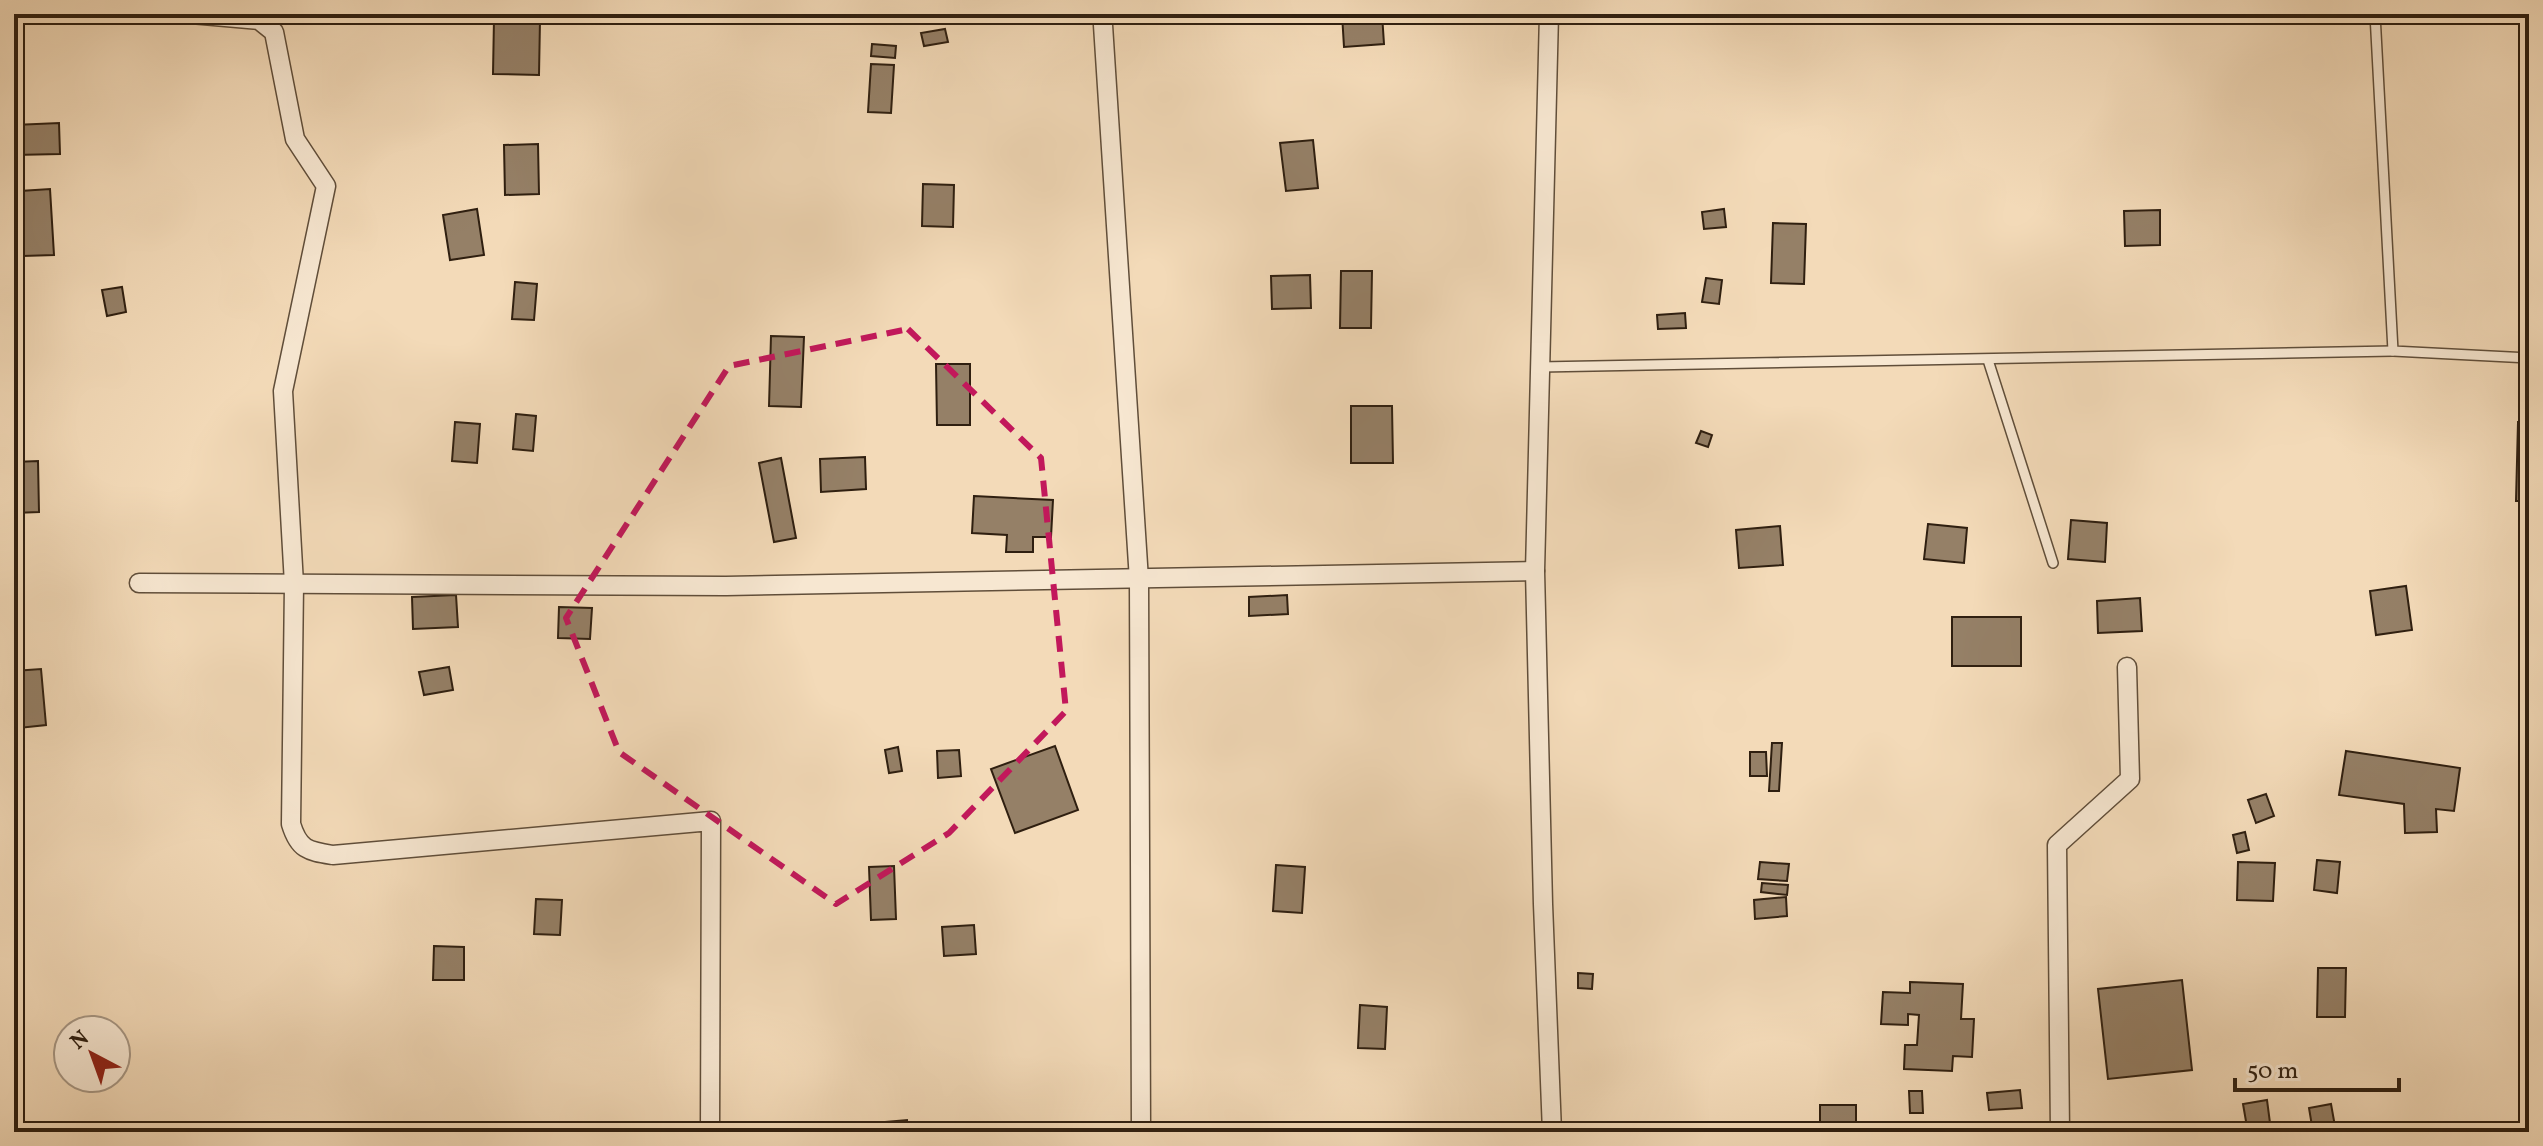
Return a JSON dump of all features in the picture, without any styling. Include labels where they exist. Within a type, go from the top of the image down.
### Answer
[{"type":"street","points":[[191,14],[259,20],[274,32],[295,139],[326,186],[283,391],[294,584],[291,824],[296,839],[310,852],[333,855],[711,821],[710,1132]]},
{"type":"street","points":[[1549,14],[1535,571],[1552,1132]]},
{"type":"street","points":[[1103,25],[1139,580],[1141,1132]]},
{"type":"street","points":[[139,583],[726,586],[1535,571]]},
{"type":"street","points":[[2060,1132],[2057,845],[2130,779],[2127,667]]},
{"type":"lane","points":[[2375,14],[2393,351]]},
{"type":"lane","points":[[1540,367],[2393,351],[2529,358]]},
{"type":"lane","points":[[1988,360],[2053,563]]},
{"type":"highlighted area","points":[[908,329],[1041,458],[1066,711],[949,833],[836,904],[619,752],[566,618],[729,366]]},
{"type":"building","points":[[1342,14],[1382,14],[1384,44],[1344,47]]},
{"type":"building","points":[[494,19],[540,20],[539,75],[493,74]]},
{"type":"building","points":[[945,29],[948,42],[924,46],[921,33]]},
{"type":"building","points":[[872,44],[896,46],[895,58],[871,56]]},
{"type":"building","points":[[871,64],[894,65],[891,113],[868,112]]},
{"type":"building","points":[[59,123],[60,154],[14,155],[14,125]]},
{"type":"building","points":[[1313,140],[1318,188],[1286,191],[1280,143]]},
{"type":"building","points":[[538,144],[539,194],[505,195],[504,145]]},
{"type":"building","points":[[923,184],[954,185],[953,227],[922,226]]},
{"type":"building","points":[[50,189],[54,255],[23,256],[20,191]]},
{"type":"building","points":[[477,209],[484,255],[450,260],[443,215]]},
{"type":"building","points":[[1724,209],[1726,227],[1704,229],[1702,212]]},
{"type":"building","points":[[2160,210],[2160,245],[2125,246],[2124,211]]},
{"type":"building","points":[[1773,223],[1806,224],[1804,284],[1771,283]]},
{"type":"building","points":[[1341,271],[1372,271],[1371,328],[1340,328]]},
{"type":"building","points":[[1310,275],[1311,308],[1272,309],[1271,276]]},
{"type":"building","points":[[1706,278],[1722,280],[1719,304],[1702,302]]},
{"type":"building","points":[[515,282],[537,284],[534,320],[512,319]]},
{"type":"building","points":[[122,287],[126,312],[107,316],[102,290]]},
{"type":"building","points":[[1685,313],[1686,328],[1658,329],[1657,315]]},
{"type":"building","points":[[771,336],[804,337],[801,407],[769,406]]},
{"type":"building","points":[[936,364],[970,364],[970,425],[937,425]]},
{"type":"building","points":[[1351,406],[1392,406],[1393,463],[1351,463]]},
{"type":"building","points":[[516,414],[536,416],[533,451],[513,449]]},
{"type":"building","points":[[455,422],[480,424],[477,463],[452,461]]},
{"type":"building","points":[[2518,422],[2529,423],[2529,501],[2516,501]]},
{"type":"building","points":[[1701,431],[1712,435],[1708,447],[1696,443]]},
{"type":"building","points":[[865,457],[866,489],[821,492],[820,459]]},
{"type":"building","points":[[781,458],[796,538],[774,542],[759,463]]},
{"type":"building","points":[[38,461],[39,512],[14,513],[14,462]]},
{"type":"building","points":[[974,496],[1053,500],[1051,537],[1033,537],[1033,552],[1006,552],[1007,535],[972,533]]},
{"type":"building","points":[[2071,520],[2107,523],[2105,562],[2068,559]]},
{"type":"building","points":[[1928,524],[1967,528],[1964,563],[1924,559]]},
{"type":"building","points":[[1780,526],[1783,565],[1739,568],[1736,530]]},
{"type":"building","points":[[2406,586],[2412,630],[2376,635],[2370,591]]},
{"type":"building","points":[[456,595],[458,627],[413,629],[412,597]]},
{"type":"building","points":[[1287,595],[1288,614],[1249,616],[1249,597]]},
{"type":"building","points":[[2140,598],[2142,631],[2098,633],[2097,601]]},
{"type":"building","points":[[559,607],[592,608],[590,639],[558,638]]},
{"type":"building","points":[[1952,617],[2021,617],[2021,666],[1952,666]]},
{"type":"building","points":[[449,667],[453,690],[424,695],[419,672]]},
{"type":"building","points":[[41,669],[46,725],[19,728],[14,671]]},
{"type":"building","points":[[1772,743],[1782,743],[1779,791],[1769,791]]},
{"type":"building","points":[[1055,746],[1078,810],[1015,833],[991,769]]},
{"type":"building","points":[[898,747],[902,771],[889,773],[885,750]]},
{"type":"building","points":[[959,750],[961,776],[938,778],[937,751]]},
{"type":"building","points":[[2346,751],[2460,768],[2454,811],[2436,809],[2437,832],[2405,833],[2404,804],[2339,795]]},
{"type":"building","points":[[1750,752],[1766,752],[1767,776],[1750,776]]},
{"type":"building","points":[[2266,794],[2274,816],[2256,823],[2248,800]]},
{"type":"building","points":[[2245,832],[2249,850],[2237,853],[2233,835]]},
{"type":"building","points":[[2317,860],[2340,862],[2337,893],[2314,890]]},
{"type":"building","points":[[1760,862],[1789,864],[1787,881],[1758,879]]},
{"type":"building","points":[[2238,862],[2275,863],[2273,901],[2237,900]]},
{"type":"building","points":[[1276,865],[1305,867],[1302,913],[1273,911]]},
{"type":"building","points":[[894,866],[896,919],[871,920],[869,867]]},
{"type":"building","points":[[1762,883],[1788,885],[1787,895],[1761,892]]},
{"type":"building","points":[[1786,897],[1787,916],[1755,919],[1754,900]]},
{"type":"building","points":[[536,899],[562,900],[560,935],[534,934]]},
{"type":"building","points":[[974,925],[976,954],[944,956],[942,927]]},
{"type":"building","points":[[434,946],[464,947],[464,980],[433,980]]},
{"type":"building","points":[[2318,968],[2346,968],[2345,1017],[2317,1017]]},
{"type":"building","points":[[1578,973],[1593,974],[1592,989],[1578,988]]},
{"type":"building","points":[[2182,980],[2192,1070],[2108,1079],[2098,989]]},
{"type":"building","points":[[1910,982],[1963,984],[1961,1019],[1974,1019],[1972,1057],[1953,1056],[1952,1071],[1904,1069],[1905,1045],[1917,1045],[1919,1015],[1908,1014],[1908,1025],[1881,1024],[1883,992],[1910,993]]},
{"type":"building","points":[[1360,1005],[1387,1007],[1385,1049],[1358,1048]]},
{"type":"building","points":[[2020,1090],[2022,1108],[1989,1110],[1987,1093]]},
{"type":"building","points":[[1909,1091],[1922,1091],[1923,1113],[1910,1113]]},
{"type":"building","points":[[2267,1100],[2270,1123],[2247,1127],[2243,1104]]},
{"type":"building","points":[[2331,1104],[2336,1132],[2313,1132],[2309,1108]]},
{"type":"building","points":[[1820,1105],[1856,1105],[1856,1132],[1820,1132]]},
{"type":"building","points":[[907,1120],[908,1132],[887,1132],[886,1122]]}]
